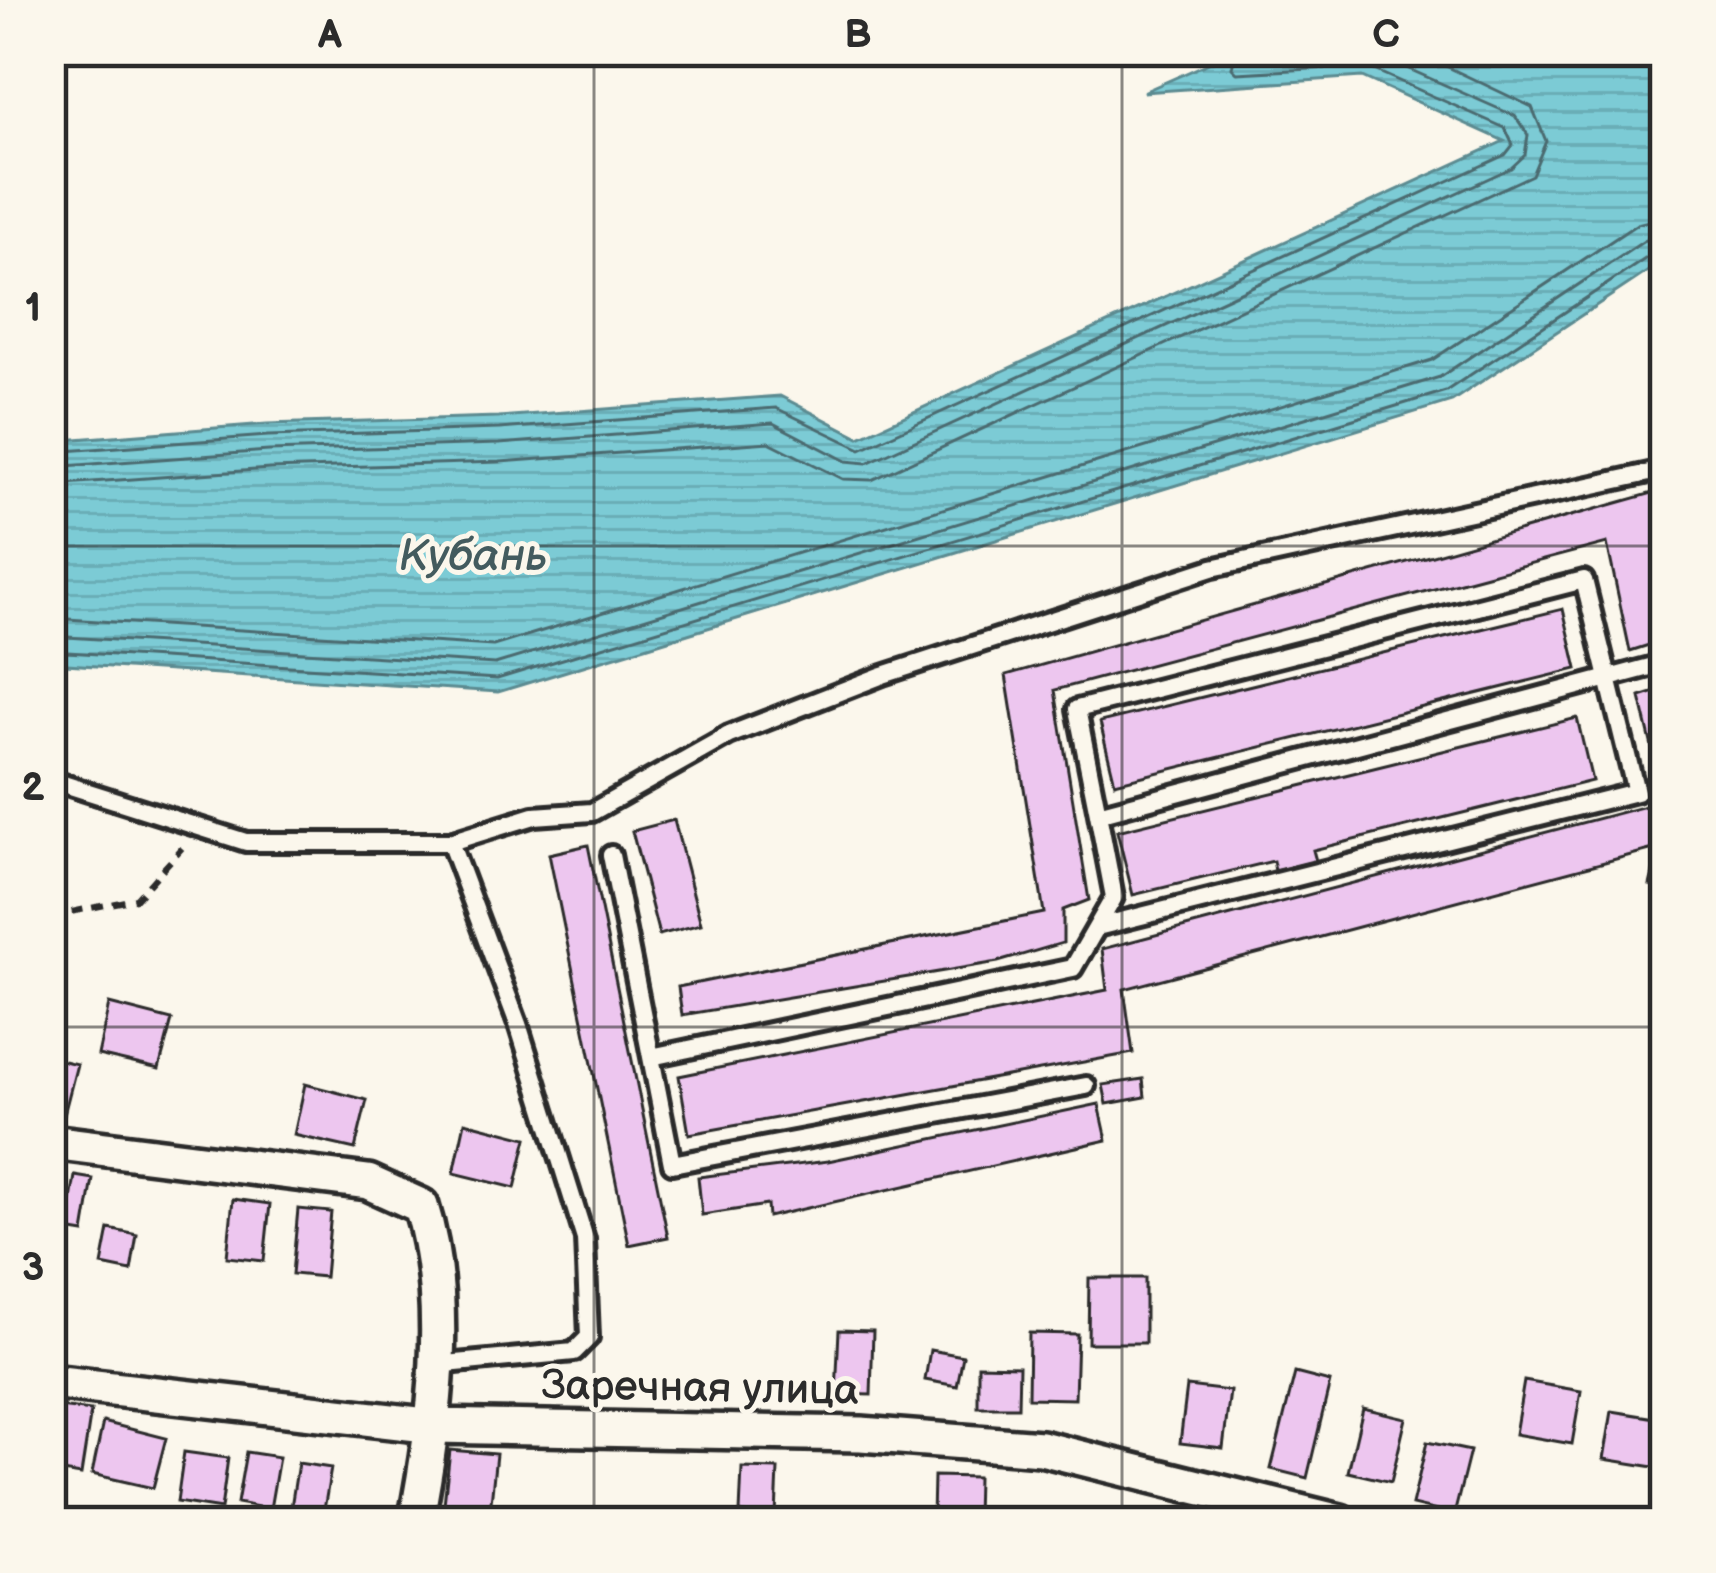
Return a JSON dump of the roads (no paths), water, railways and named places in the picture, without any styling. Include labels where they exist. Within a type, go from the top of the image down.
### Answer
[{"type":"street","points":[[51,1142],[368,1182],[421,1206],[434,1246],[435,1426],[416,1522]]},
{"type":"street","name":"Заречная улица","points":[[51,1382],[435,1426],[861,1434],[1041,1448],[1340,1522]]},
{"type":"lane","points":[[51,780],[246,842],[450,842],[534,816],[592,812],[729,735],[884,675],[1212,568],[1654,472],[1665,474]]},
{"type":"lane","points":[[651,1057],[1073,968],[1114,897],[1076,709],[1584,580],[1636,791],[1097,927]]},
{"type":"lane","points":[[1098,814],[1610,682],[1665,663]]},
{"type":"lane","points":[[434,1365],[574,1352],[589,1337],[585,1239],[518,1024],[450,842]]},
{"type":"lane","points":[[611,855],[672,1164],[1086,1086]]},
{"type":"water","name":"Кубань","points":[[1236,51],[1665,51],[1665,260],[1452,401],[498,692],[51,663],[51,441],[267,424],[498,417],[780,396],[859,437],[1504,141],[1362,77],[1143,92]]}]
